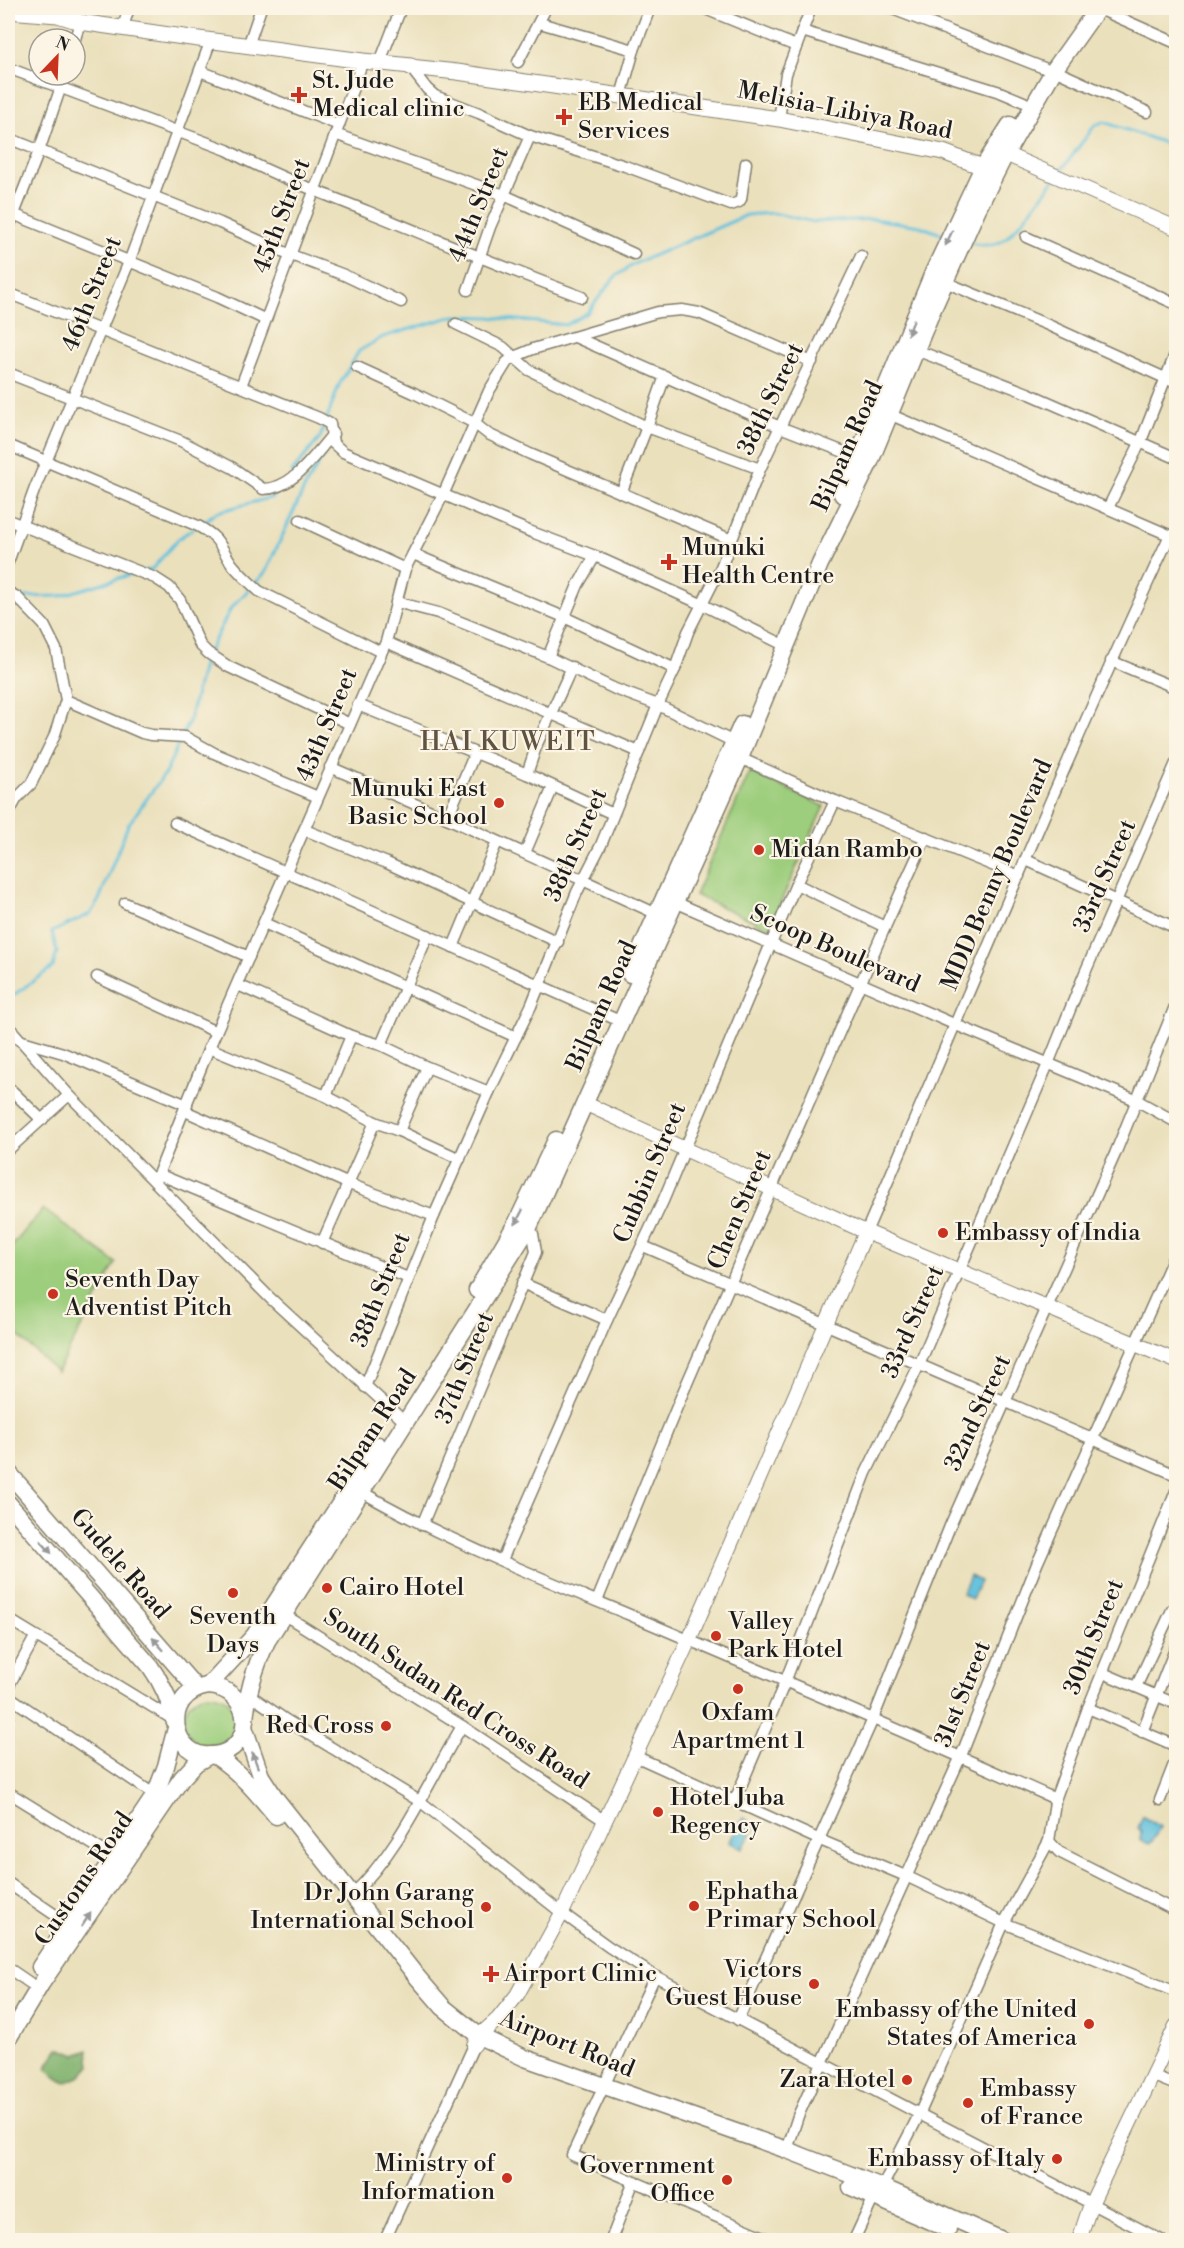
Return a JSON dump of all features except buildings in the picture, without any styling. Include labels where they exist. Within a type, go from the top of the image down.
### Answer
[{"type":"main road","points":[[999,152],[1024,102],[1093,8]]},
{"type":"main road","name":"Melisia-Libiya Road","points":[[8,11],[55,11],[80,22],[411,66],[410,68],[457,72],[778,119],[943,152],[989,170]]},
{"type":"main road","points":[[941,278],[989,170],[1049,69]]},
{"type":"main road","name":"Bilpam Road","points":[[202,1687],[254,1636],[529,1227],[584,1103],[657,914],[778,642],[864,460],[889,414],[916,350],[941,278]]},
{"type":"main road","name":"Bilpam Road","points":[[244,1724],[247,1693],[267,1641],[362,1492],[517,1222],[675,902],[740,758],[941,278]]},
{"type":"main road","name":"Gudele Road","points":[[8,1472],[202,1687]]},
{"type":"main road","name":"Gudele Road","points":[[8,1503],[150,1666],[171,1702],[175,1724]]},
{"type":"main road","points":[[202,1687],[222,1688],[234,1695],[242,1707],[244,1724],[242,1735],[230,1748],[212,1755],[188,1747],[183,1742],[175,1724],[180,1703],[202,1687]]},
{"type":"main road","name":"Customs Road","points":[[8,2015],[154,1795],[166,1766],[175,1724]]},
{"type":"main road","name":"Airport Road","points":[[244,1724],[261,1776],[271,1791],[351,1896],[418,1978],[443,2007],[477,2040]]},
{"type":"main road","name":"Customs Road","points":[[8,2039],[41,1984],[182,1778],[196,1763],[212,1755]]},
{"type":"main road","name":"Airport Road","points":[[212,1755],[230,1765],[246,1780],[411,1985],[437,2014],[477,2040],[602,2091],[878,2192],[1002,2241]]},
{"type":"main road","name":"Airport Road","points":[[602,2091],[787,2150],[878,2192],[974,2241]]},
{"type":"street","points":[[123,27],[129,8]]},
{"type":"street","points":[[248,46],[261,8]]},
{"type":"street","points":[[380,62],[401,8]]},
{"type":"street","points":[[518,62],[546,8]]},
{"type":"street","points":[[621,96],[634,50],[650,8]]},
{"type":"street","points":[[703,8],[796,46]]},
{"type":"street","points":[[778,119],[786,74],[811,8]]},
{"type":"street","points":[[890,8],[1049,69],[1147,112]]},
{"type":"street","points":[[1093,8],[1176,44]]},
{"type":"street","points":[[79,27],[80,22]]},
{"type":"street","points":[[540,23],[634,50]]},
{"type":"street","points":[[802,31],[1000,92],[1024,102]]},
{"type":"street","name":"46th Street","points":[[8,562],[46,461],[129,262],[211,40]]},
{"type":"street","name":"45th Street","points":[[241,386],[264,319],[291,255],[363,61]]},
{"type":"street","points":[[8,68],[227,150],[250,163],[314,190],[582,297]]},
{"type":"street","points":[[410,68],[427,90],[435,96],[479,112],[530,136],[625,166],[731,205],[741,199],[746,163]]},
{"type":"street","points":[[200,71],[337,129],[504,195],[634,254]]},
{"type":"street","points":[[8,229],[10,213],[39,151],[61,88]]},
{"type":"street","name":"44th Street","points":[[468,290],[479,257],[530,136]]},
{"type":"street","points":[[8,138],[220,223],[291,255],[344,275],[401,302]]},
{"type":"street","points":[[999,152],[1176,228]]},
{"type":"street","points":[[10,213],[218,297],[264,319]]},
{"type":"street","points":[[1026,237],[1176,304]]},
{"type":"street","name":"38th Street","points":[[365,1387],[434,1216],[558,942],[657,705],[732,540],[760,469],[861,256]]},
{"type":"street","points":[[941,278],[1176,383]]},
{"type":"street","points":[[8,293],[320,418],[331,429],[333,443],[343,452],[595,556],[778,642]]},
{"type":"street","points":[[514,357],[658,312],[682,310],[699,313],[812,362]]},
{"type":"street","points":[[456,324],[503,346],[529,370],[647,427],[760,469]]},
{"type":"street","points":[[575,337],[780,427],[864,460]]},
{"type":"street","points":[[916,350],[1030,394],[1176,458]]},
{"type":"street","points":[[1108,508],[1141,441],[1176,352]]},
{"type":"street","name":"43th Street","points":[[157,1178],[209,1048],[384,647],[405,569],[443,495],[474,423],[499,374],[514,357]]},
{"type":"street","points":[[357,367],[474,423],[488,434],[515,447],[732,540]]},
{"type":"street","points":[[8,373],[73,397],[206,453],[263,489],[279,486],[294,477],[331,429]]},
{"type":"street","points":[[621,493],[665,376]]},
{"type":"street","points":[[889,414],[1173,536]]},
{"type":"street","points":[[8,445],[198,526],[222,544],[233,564],[259,591],[384,647],[552,713],[639,752]]},
{"type":"street","points":[[8,520],[155,578],[169,587],[180,600],[200,645],[208,653],[229,667],[350,724]]},
{"type":"street","points":[[300,520],[405,569]]},
{"type":"street","name":"MDD Benny Boulevard","points":[[866,1232],[1111,661],[1173,536]]},
{"type":"street","points":[[414,554],[564,617],[675,669]]},
{"type":"street","points":[[548,657],[578,585],[595,556]]},
{"type":"street","points":[[8,592],[17,597],[44,625],[56,649],[66,700],[54,737],[31,784],[17,798],[8,814]]},
{"type":"street","points":[[396,602],[438,613],[548,657],[734,742]]},
{"type":"street","points":[[1111,661],[1176,688]]},
{"type":"street","points":[[526,774],[572,667]]},
{"type":"street","points":[[66,700],[142,733],[182,737],[318,797]]},
{"type":"street","points":[[358,705],[526,774],[613,814]]},
{"type":"street","points":[[447,818],[475,753]]},
{"type":"street","points":[[740,758],[834,801],[1019,876]]},
{"type":"street","name":"33rd Street","points":[[735,1800],[785,1682],[866,1473],[919,1365],[1176,763]]},
{"type":"street","points":[[330,767],[657,914]]},
{"type":"street","points":[[525,853],[553,787]]},
{"type":"street","name":"Cubbin Street","points":[[502,1560],[607,1320],[643,1246],[796,884],[834,801]]},
{"type":"street","points":[[174,823],[616,1020]]},
{"type":"street","points":[[305,830],[387,863],[558,942]]},
{"type":"street","name":"Chen Street","points":[[597,1601],[681,1397],[860,983],[926,837]]},
{"type":"street","points":[[453,946],[497,842]]},
{"type":"street","points":[[1026,860],[1176,928]]},
{"type":"street","points":[[796,884],[885,927]]},
{"type":"street","name":"Scoop Boulevard","points":[[675,902],[956,1025],[1138,1101],[1176,1122]]},
{"type":"street","points":[[125,903],[249,957]]},
{"type":"street","points":[[264,923],[516,1036]]},
{"type":"street","points":[[381,1045],[428,935]]},
{"type":"street","points":[[97,977],[216,1032]]},
{"type":"street","points":[[238,985],[351,1036],[381,1045],[427,1067],[489,1092]]},
{"type":"street","name":"32nd Street","points":[[738,2020],[873,1719],[950,1526],[1138,1101],[1176,1004]]},
{"type":"street","points":[[8,1026],[69,1095],[157,1178],[270,1298],[402,1419]]},
{"type":"street","points":[[326,1096],[351,1036]]},
{"type":"street","points":[[19,1040],[63,1053],[349,1184],[434,1216]]},
{"type":"street","points":[[209,1048],[326,1096],[375,1122],[460,1159]]},
{"type":"street","points":[[399,1131],[427,1067]]},
{"type":"street","points":[[8,1087],[42,1120]]},
{"type":"street","points":[[8,1150],[69,1095]]},
{"type":"street","points":[[584,1103],[866,1232],[1176,1360]]},
{"type":"street","points":[[322,1243],[375,1122]]},
{"type":"street","points":[[157,1178],[408,1278]]},
{"type":"street","name":"37th Street","points":[[422,1525],[536,1252],[534,1234],[529,1227]]},
{"type":"street","points":[[385,2241],[477,2040],[517,1995],[562,1913],[689,1640],[866,1232]]},
{"type":"street","points":[[643,1246],[1176,1475]]},
{"type":"street","name":"31st Street","points":[[787,2150],[798,2116],[961,1756],[1037,1564],[1176,1252]]},
{"type":"street","points":[[522,1283],[607,1320]]},
{"type":"street","name":"30th Street","points":[[854,2241],[919,2115],[1004,1923],[1049,1840],[1055,1800],[1088,1708],[1176,1491]]},
{"type":"street","points":[[362,1492],[422,1525],[961,1756],[1055,1800]]},
{"type":"street","points":[[1136,1687],[1172,1610],[1176,1607]]},
{"type":"street","name":"South Sudan Red Cross Road","points":[[283,1614],[462,1726],[605,1821]]},
{"type":"street","points":[[8,1619],[175,1724]]},
{"type":"street","points":[[8,1688],[35,1637]]},
{"type":"street","points":[[1142,1732],[1176,1647]]},
{"type":"street","points":[[1103,1673],[1176,1703]]},
{"type":"street","points":[[247,1693],[285,1720],[420,1802],[562,1913],[655,1976],[1161,2241]]},
{"type":"street","points":[[8,1696],[154,1795]]},
{"type":"street","points":[[8,1708],[8,1717]]},
{"type":"street","points":[[1088,1708],[1176,1746]]},
{"type":"street","points":[[351,1896],[372,1876],[420,1802],[462,1726]]},
{"type":"street","points":[[635,1756],[820,1840],[908,1877],[1004,1923],[1176,1992]]},
{"type":"street","points":[[1160,1800],[1176,1759]]},
{"type":"street","points":[[8,1792],[114,1857]]},
{"type":"street","points":[[1049,1840],[1059,1852],[1068,1858],[1176,1911]]},
{"type":"street","points":[[8,1883],[67,1923]]},
{"type":"street","points":[[8,1968],[30,1983]]},
{"type":"street","points":[[655,1976],[572,2155],[771,2241]]},
{"type":"street","points":[[1079,2241],[1091,2204],[1176,2026]]},
{"type":"street","points":[[1154,2076],[1176,2085]]},
{"type":"street","points":[[611,2241],[633,2183]]},
{"type":"green space","name":"Midan Rambo","points":[[750,772],[824,806],[769,928],[695,895]]},
{"type":"green space","name":"Seventh Day Adventist Pitch","points":[[43,1209],[116,1263],[57,1372],[8,1326],[8,1251]]},
{"type":"green space","points":[[205,1694],[215,1694],[229,1701],[236,1720],[229,1739],[215,1746],[205,1746],[195,1742],[188,1735],[184,1725],[184,1715],[188,1705],[195,1698]]},
{"type":"green space","points":[[59,2048],[76,2055],[88,2050],[90,2066],[81,2076],[65,2083],[46,2068]]},
{"type":"water","points":[[970,1576],[980,1581],[972,1599],[962,1594]]},
{"type":"water","points":[[1143,1816],[1160,1827],[1149,1844],[1140,1840],[1141,1831],[1138,1828]]},
{"type":"water","points":[[743,1818],[756,1826],[742,1849],[729,1842]]},
{"type":"waterway","points":[[1060,172],[1095,125],[1104,122],[1176,147]]},
{"type":"waterway","points":[[970,243],[991,245],[1004,239],[1012,233],[1054,180]]},
{"type":"waterway","points":[[292,472],[320,438],[339,385],[359,351],[383,337],[454,316],[489,317],[566,325],[587,313],[615,277],[634,264],[747,215],[773,213],[814,222],[874,219],[920,226],[944,235]]},
{"type":"waterway","points":[[183,734],[189,721],[204,661],[231,608],[265,573],[305,487],[323,456],[322,450]]},
{"type":"waterway","points":[[199,525],[217,512],[273,497],[279,489]]},
{"type":"waterway","points":[[145,571],[152,569],[178,539],[194,528]]},
{"type":"waterway","points":[[23,597],[60,596],[136,573]]},
{"type":"waterway","points":[[8,999],[53,967],[57,952],[52,932],[90,914],[99,900],[128,825],[166,772],[180,740]]},
{"type":"place","name":"St. Jude Medical clinic","points":[[299,95]]},
{"type":"place","name":"EB Medical Services","points":[[564,117]]},
{"type":"place","name":"Munuki Health Centre","points":[[669,562]]},
{"type":"place","name":"Munuki East Basic School","points":[[499,803]]},
{"type":"place","name":"Midan Rambo","points":[[759,850]]},
{"type":"place","name":"Embassy of India","points":[[943,1233]]},
{"type":"place","name":"Seventh Day Adventist Pitch","points":[[53,1294]]},
{"type":"place","name":"Cairo Hotel","points":[[327,1588]]},
{"type":"place","name":"Seventh Days","points":[[233,1593]]},
{"type":"place","name":"Valley Park Hotel","points":[[716,1636]]},
{"type":"place","name":"Oxfam Apartment 1","points":[[738,1689]]},
{"type":"place","name":"Red Cross","points":[[386,1726]]},
{"type":"place","name":"Hotel Juba Regency","points":[[658,1812]]},
{"type":"place","name":"Ephatha Primary School","points":[[694,1906]]},
{"type":"place","name":"Dr John Garang International School","points":[[486,1907]]},
{"type":"place","name":"Airport Clinic","points":[[491,1974]]},
{"type":"place","name":"Victors Guest House","points":[[814,1984]]},
{"type":"place","name":"Embassy of the United States of America","points":[[1089,2024]]},
{"type":"place","name":"Zara Hotel","points":[[907,2080]]},
{"type":"place","name":"Embassy of France","points":[[968,2103]]},
{"type":"place","name":"Embassy of Italy","points":[[1057,2159]]},
{"type":"place","name":"Ministry of Information","points":[[507,2178]]},
{"type":"place","name":"Government Office","points":[[727,2180]]},
{"type":"district","name":"HAI KUWEIT","points":[[508,742]]}]
